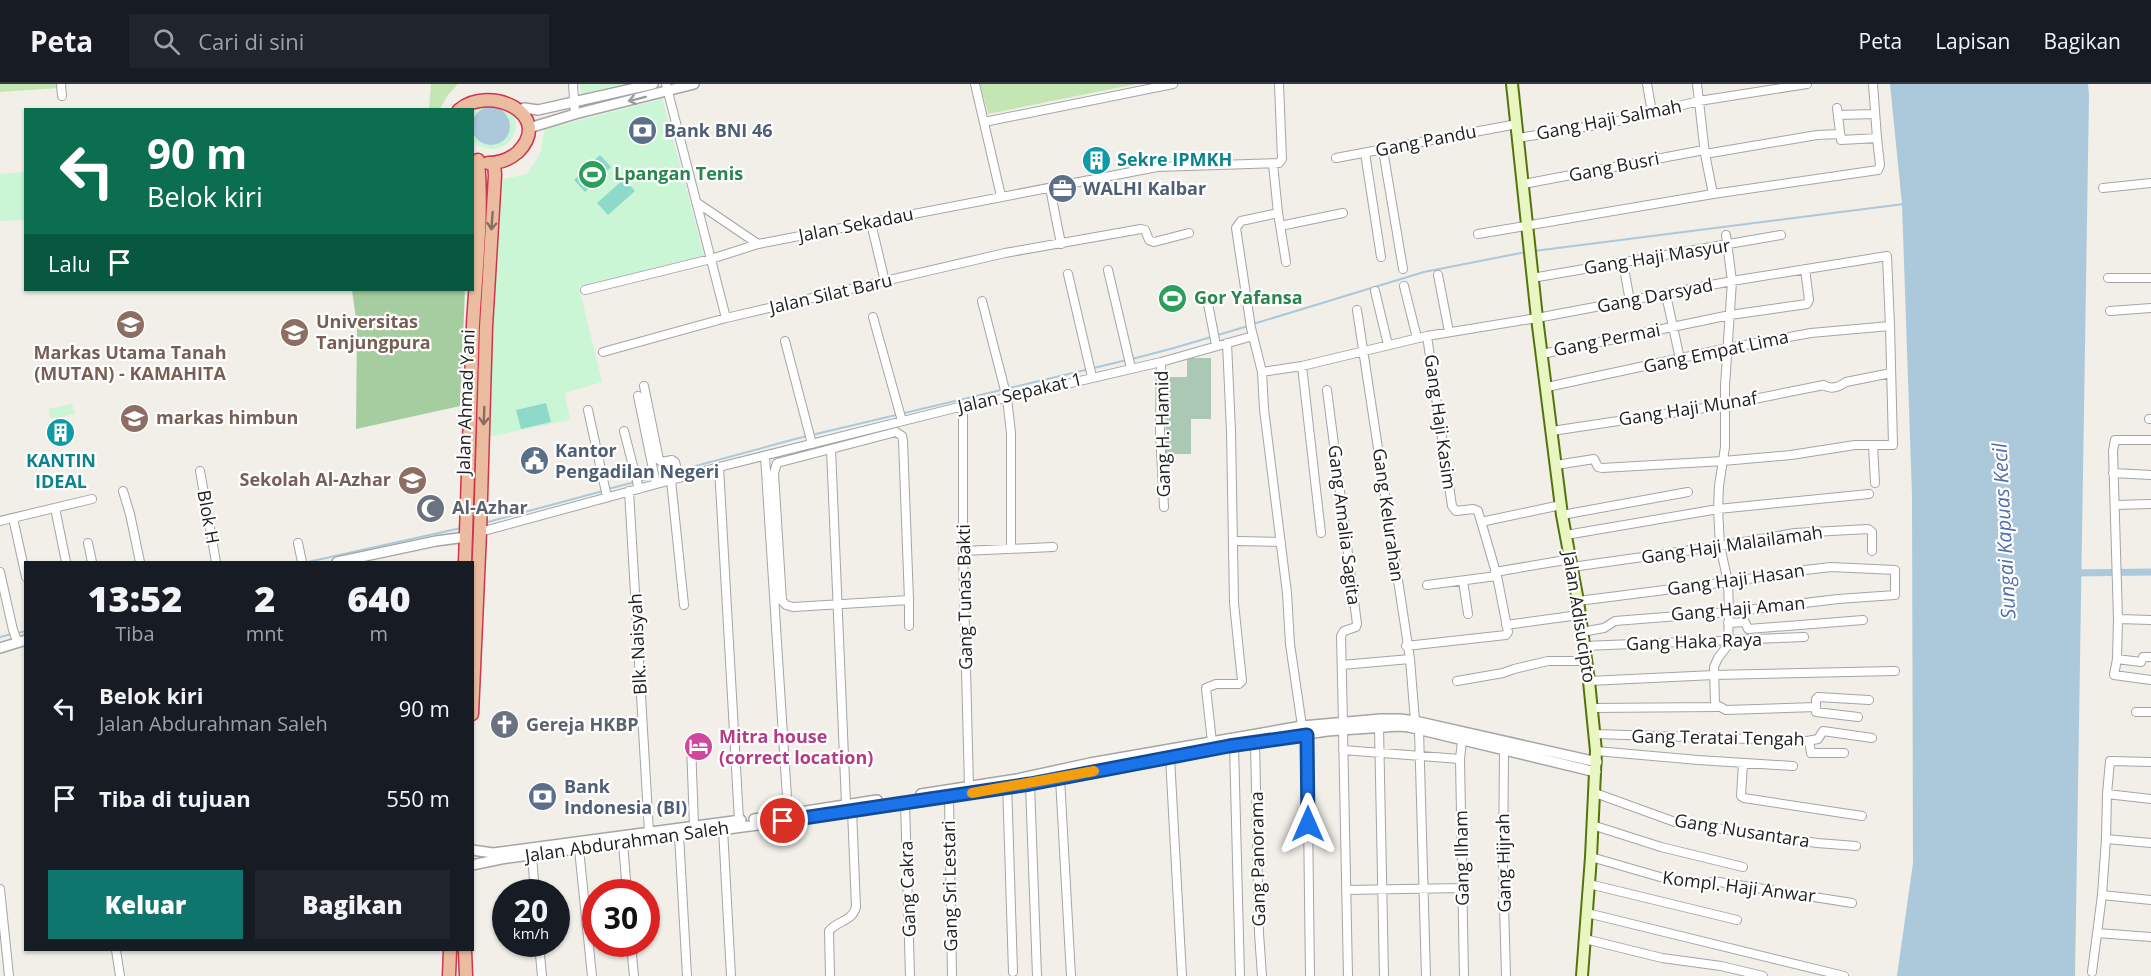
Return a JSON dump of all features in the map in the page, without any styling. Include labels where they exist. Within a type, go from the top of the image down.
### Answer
[{"type":"highway","points":[[460,108],[466,99],[485,90],[506,92],[524,108],[529,128],[526,139],[514,156],[494,163],[475,159]]},
{"type":"highway","name":"Jalan Ahmad Yani","points":[[465,561],[473,326],[479,231],[480,179],[475,159]]},
{"type":"highway","name":"Jalan Ahmad Yani","points":[[474,631],[494,163]]},
{"type":"highway","points":[[449,976],[450,951]]},
{"type":"highway","points":[[465,951],[466,976]]},
{"type":"main road","name":"Jalan Adisucipto","points":[[1512,84],[1537,318],[1595,734],[1595,793],[1582,976]]},
{"type":"street","points":[[61,84],[62,96]]},
{"type":"street","points":[[573,84],[575,114]]},
{"type":"street","points":[[524,108],[538,110],[653,84]]},
{"type":"street","points":[[529,128],[666,88],[694,84]]},
{"type":"street","points":[[975,84],[1001,196]]},
{"type":"street","points":[[984,122],[1173,84]]},
{"type":"street","points":[[1279,84],[1282,159],[1281,163],[1273,164],[1286,262]]},
{"type":"street","points":[[1647,84],[1652,112]]},
{"type":"street","points":[[1696,84],[1704,152],[1713,194]]},
{"type":"street","name":"Gang Haji Salmah","points":[[1518,138],[1610,123],[1757,88],[1807,84]]},
{"type":"street","points":[[1478,234],[1713,194],[1878,170],[1880,165],[1873,84]]},
{"type":"street","points":[[666,88],[726,318]]},
{"type":"street","points":[[1839,134],[1838,112],[1875,114]]},
{"type":"street","name":"Gang Pandu","points":[[1336,158],[1517,124]]},
{"type":"street","name":"Gang Busri","points":[[1523,184],[1810,136],[1839,134],[1843,141],[1877,138]]},
{"type":"street","points":[[1383,150],[1404,269]]},
{"type":"street","points":[[1365,153],[1381,257]]},
{"type":"street","name":"Jalan Sekadau","points":[[585,290],[711,259],[758,244],[1157,167],[1273,164]]},
{"type":"street","points":[[2103,188],[2151,183]]},
{"type":"street","points":[[1050,188],[1061,244]]},
{"type":"street","points":[[696,202],[758,244]]},
{"type":"street","points":[[1278,213],[1241,221],[1236,228],[1252,329],[1262,372],[1263,410],[1287,593],[1290,644],[1305,730],[1310,976]]},
{"type":"street","points":[[1280,226],[1343,213]]},
{"type":"street","points":[[871,223],[885,282]]},
{"type":"street","name":"Jalan Silat Baru","points":[[603,352],[726,318],[1005,253],[1141,229],[1145,230],[1149,240],[1154,242],[1189,233]]},
{"type":"street","points":[[1718,707],[1715,704],[1713,675],[1715,664],[1727,647],[1729,612],[1728,582],[1720,546],[1718,509],[1725,447],[1724,405],[1732,281],[1725,235]]},
{"type":"street","name":"Gang Haji Masyur","points":[[1532,278],[1781,236]]},
{"type":"street","name":"Gang Darsyad","points":[[1537,318],[1732,281],[1887,256],[1888,326]]},
{"type":"street","points":[[1623,263],[1630,301]]},
{"type":"street","name":"Gang Permai","points":[[1542,354],[1730,315],[1808,304],[1805,269]]},
{"type":"street","points":[[1108,270],[1129,362]]},
{"type":"street","points":[[1068,274],[1091,375]]},
{"type":"street","points":[[1438,275],[1449,332]]},
{"type":"street","points":[[2108,278],[2151,278]]},
{"type":"street","points":[[1404,286],[1417,338]]},
{"type":"street","points":[[1375,291],[1388,345]]},
{"type":"street","points":[[1666,294],[1680,359]]},
{"type":"street","points":[[982,300],[1004,392],[1011,433],[1011,549]]},
{"type":"street","points":[[1208,304],[1215,343]]},
{"type":"street","points":[[2110,311],[2151,308]]},
{"type":"street","name":"Gang Kelurahan","points":[[1358,310],[1406,646],[1410,659],[1417,725],[1419,804],[1425,889],[1426,976]]},
{"type":"street","points":[[873,317],[900,416]]},
{"type":"street","points":[[1262,372],[1302,366],[1427,336],[1537,318]]},
{"type":"street","points":[[1556,465],[1594,459],[1598,467],[1602,468],[1723,461],[1893,444],[1888,326]]},
{"type":"street","name":"Gang Empat Lima","points":[[1547,387],[1728,348],[1811,333],[1888,326]]},
{"type":"street","name":"Jalan Sepakat 1","points":[[480,527],[629,491],[637,483],[765,456],[810,438],[900,416],[963,406],[1004,392],[1091,375],[1129,362],[1161,362],[1215,343],[1227,343],[1252,329]]},
{"type":"street","name":"Gang Haji Kasim","points":[[1427,336],[1452,506],[1456,511],[1475,509],[1481,522]]},
{"type":"street","points":[[785,341],[810,438]]},
{"type":"street","points":[[1212,742],[1206,688],[1216,684],[1239,684],[1242,681],[1234,603],[1227,343]]},
{"type":"street","name":"Gang H. Hamid","points":[[1161,362],[1160,433],[1164,507]]},
{"type":"street","points":[[1302,366],[1321,532]]},
{"type":"street","name":"Gang Haji Munaf","points":[[1552,431],[1724,405],[1824,385],[1831,388],[1846,382],[1891,373]]},
{"type":"street","points":[[644,386],[660,460],[662,462],[673,461],[676,475],[684,605]]},
{"type":"street","name":"Gang Amalia Sagita","points":[[1327,390],[1357,624],[1356,627],[1344,631],[1341,636],[1348,976]]},
{"type":"street","points":[[638,396],[654,479]]},
{"type":"street","name":"Gang Tunas Bakti","points":[[963,406],[963,551],[969,787]]},
{"type":"street","points":[[588,410],[607,495]]},
{"type":"street","points":[[624,431],[637,483]]},
{"type":"street","points":[[909,600],[793,607],[782,601],[774,473],[775,465],[779,461],[896,432],[902,436],[909,600],[909,626]]},
{"type":"street","points":[[2151,440],[2114,441],[2113,474],[2118,619],[2117,659],[2114,675],[2151,680]]},
{"type":"street","points":[[1873,445],[1875,483]]},
{"type":"street","points":[[830,976],[829,931],[832,927],[850,918],[856,907],[837,604],[831,449]]},
{"type":"street","points":[[765,456],[788,813]]},
{"type":"street","points":[[718,467],[739,820]]},
{"type":"street","name":"Blok H","points":[[200,471],[216,561]]},
{"type":"street","points":[[2113,474],[2151,475]]},
{"type":"street","points":[[123,491],[140,561]]},
{"type":"street","name":"Blk. Naisyah","points":[[629,491],[649,832]]},
{"type":"street","points":[[1406,646],[1506,635],[1508,632],[1496,574],[1481,522],[1688,492]]},
{"type":"street","points":[[1566,535],[1718,509],[1869,494]]},
{"type":"street","points":[[0,521],[93,499]]},
{"type":"street","points":[[2115,505],[2151,504]]},
{"type":"street","points":[[55,508],[66,561]]},
{"type":"street","points":[[13,518],[24,568]]},
{"type":"street","name":"Gang Haji Malailamah","points":[[1427,585],[1571,563],[1720,546],[1795,532],[1866,529],[1872,532],[1872,551]]},
{"type":"street","points":[[342,561],[355,555],[384,552],[466,535]]},
{"type":"street","points":[[1238,541],[1281,542]]},
{"type":"street","points":[[88,543],[92,561]]},
{"type":"street","points":[[298,543],[304,560]]},
{"type":"street","points":[[963,551],[1053,547]]},
{"type":"street","points":[[384,552],[384,561]]},
{"type":"street","name":"Gang Haji Hasan","points":[[1578,601],[1831,567],[1895,570],[1895,595]]},
{"type":"street","points":[[0,572],[19,638],[0,648]]},
{"type":"street","points":[[1463,581],[1468,614]]},
{"type":"street","name":"Gang Haji Aman","points":[[1582,632],[1604,628],[1616,621],[1895,595]]},
{"type":"street","points":[[1506,625],[1580,615]]},
{"type":"street","points":[[2118,619],[2151,620]]},
{"type":"street","points":[[1728,623],[1744,621],[1748,629],[1863,620]]},
{"type":"street","name":"Gang Haka Raya","points":[[1584,646],[1727,642],[1804,637]]},
{"type":"street","points":[[2117,659],[2141,662],[2143,657],[2151,657]]},
{"type":"street","points":[[1342,665],[1410,659]]},
{"type":"street","points":[[1457,681],[1503,673],[1548,661],[1586,661]]},
{"type":"street","points":[[1589,681],[1713,675],[1895,671]]},
{"type":"street","points":[[1858,717],[1816,712],[1816,699],[1818,697],[1869,700]]},
{"type":"street","points":[[1592,708],[1718,707],[1726,710],[1816,707]]},
{"type":"street","points":[[2136,712],[2151,712]]},
{"type":"street","name":"Jalan Abdurahman Saleh","points":[[474,864],[694,825],[739,820],[752,822],[969,787],[1030,784],[1255,742],[1305,730],[1400,719],[1462,741],[1504,750],[1596,762]]},
{"type":"street","name":"Jalan Abdurahman Saleh","points":[[1343,727],[1417,725],[1538,754]]},
{"type":"street","points":[[1379,727],[1384,976]]},
{"type":"street","name":"Gang Teratai Tengah","points":[[1595,734],[1809,741],[1818,739],[1823,731],[1872,738]]},
{"type":"street","name":"Jalan Abdurahman Saleh","points":[[474,850],[525,854],[579,849],[723,829],[788,813],[949,796],[1090,763],[1212,742],[1290,733]]},
{"type":"street","name":"Gang Ilham","points":[[1462,741],[1460,759],[1464,976]]},
{"type":"street","points":[[1809,741],[1811,753],[1844,753]]},
{"type":"street","name":"Gang Panorama","points":[[1255,742],[1262,976]]},
{"type":"street","points":[[691,744],[694,825]]},
{"type":"street","points":[[1234,745],[1240,976]]},
{"type":"street","points":[[1343,750],[1460,759]]},
{"type":"street","name":"Gang Hijrah","points":[[1504,750],[1503,867],[1506,976]]},
{"type":"street","points":[[1170,757],[1182,976]]},
{"type":"street","points":[[2092,972],[2102,895],[2110,760],[2151,762]]},
{"type":"street","points":[[1596,762],[1743,763],[1792,766]]},
{"type":"street","points":[[1743,763],[1741,796],[1744,798],[1862,816]]},
{"type":"street","points":[[1060,778],[1071,976]]},
{"type":"street","points":[[1007,784],[1013,972]]},
{"type":"street","points":[[1030,784],[1037,976]]},
{"type":"street","name":"Gang Nusantara","points":[[1595,793],[1674,822],[1817,843],[1856,846]]},
{"type":"street","points":[[2107,794],[2151,799]]},
{"type":"street","name":"Gang Sri Lestari","points":[[949,796],[952,976]]},
{"type":"street","name":"Gang Cakra","points":[[905,802],[910,976]]},
{"type":"street","points":[[1593,825],[1661,847],[1743,867]]},
{"type":"street","points":[[723,829],[731,976]]},
{"type":"street","points":[[679,835],[687,976]]},
{"type":"street","points":[[2106,839],[2151,843]]},
{"type":"street","points":[[623,843],[626,879]]},
{"type":"street","points":[[579,849],[592,976]]},
{"type":"street","points":[[525,854],[532,879]]},
{"type":"street","name":"Kompl. Haji Anwar","points":[[1591,857],[1667,879],[1687,882],[1719,882],[1852,903]]},
{"type":"street","points":[[1589,884],[1737,920]]},
{"type":"street","points":[[1346,890],[1463,888]]},
{"type":"street","points":[[0,889],[9,976]]},
{"type":"street","points":[[2102,895],[2151,900]]},
{"type":"street","points":[[1587,913],[1844,976]]},
{"type":"street","points":[[2097,933],[2151,937]]},
{"type":"street","points":[[1585,939],[1654,956],[1721,966],[1763,976]]},
{"type":"street","points":[[116,951],[120,976]]},
{"type":"street","points":[[540,957],[542,976]]},
{"type":"street","points":[[632,957],[634,976]]},
{"type":"green space","points":[[0,84],[57,84],[58,88],[0,92]]},
{"type":"green space","points":[[431,84],[458,84],[447,96],[441,108],[429,108]]},
{"type":"green space","points":[[580,84],[623,84],[581,94]]},
{"type":"green space","points":[[980,84],[1136,84],[988,114]]},
{"type":"green space","points":[[661,93],[704,256],[579,287],[602,382],[565,393],[570,420],[488,437],[498,180],[527,174],[540,154],[545,129],[655,101]]},
{"type":"green space","points":[[495,101],[514,115],[516,125],[514,133],[504,145],[489,149],[474,142],[474,108],[477,105]]},
{"type":"green space","points":[[24,172],[24,220],[0,221],[0,174]]},
{"type":"green space","points":[[352,291],[465,291],[460,406],[356,429],[357,326]]},
{"type":"green space","points":[[1187,358],[1211,358],[1211,419],[1191,419],[1191,454],[1166,454],[1165,377],[1187,377]]},
{"type":"green space","points":[[72,404],[75,414],[51,419],[48,409]]},
{"type":"shaded area","name":"Lpangan Tenis","points":[[600,155],[611,167],[585,192],[574,180]]},
{"type":"shaded area","points":[[624,179],[635,191],[608,215],[597,203]]},
{"type":"shaded area","points":[[546,403],[551,422],[521,429],[516,410]]},
{"type":"water","name":"Sungai Kapuas Kecil","points":[[1890,84],[2088,84],[2075,976],[1897,976],[1913,863],[1912,495],[1902,204]]},
{"type":"water","points":[[484,108],[498,108],[505,112],[509,119],[509,133],[505,140],[498,144],[484,144],[477,140],[474,135],[474,117],[477,112]]},
{"type":"waterway","points":[[1534,251],[1904,204]]},
{"type":"waterway","points":[[1253,324],[1424,272],[1526,252]]},
{"type":"waterway","points":[[1132,359],[1248,326]]},
{"type":"waterway","points":[[681,470],[795,439],[1127,360]]},
{"type":"waterway","points":[[657,476],[675,472]]},
{"type":"waterway","points":[[640,481],[652,478]]},
{"type":"waterway","points":[[608,489],[635,482]]},
{"type":"waterway","points":[[484,523],[603,491]]},
{"type":"waterway","points":[[312,561],[461,528]]},
{"type":"waterway","points":[[2073,573],[2151,572]]},
{"type":"waterway","points":[[17,633],[24,631]]},
{"type":"waterway","points":[[0,637],[12,634]]},
{"type":"slow traffic","points":[[972,793],[1094,771]]},
{"type":"place","name":"Bank BNI 46","points":[[643,131]]},
{"type":"place","name":"Sekre IPMKH","points":[[1096,160]]},
{"type":"place","name":"Lpangan Tenis","points":[[593,174]]},
{"type":"place","name":"WALHI Kalbar","points":[[1062,189]]},
{"type":"place","name":"Gor Yafansa","points":[[1173,298]]},
{"type":"place","name":"Markas Utama Tanah (MUTAN) - KAMAHITA","points":[[130,324]]},
{"type":"place","name":"Universitas Tanjungpura","points":[[295,332]]},
{"type":"place","name":"markas himbun","points":[[135,418]]},
{"type":"place","name":"KANTIN IDEAL","points":[[61,432]]},
{"type":"place","name":"Kantor Pengadilan Negeri","points":[[534,461]]},
{"type":"place","name":"Sekolah Al-Azhar","points":[[412,480]]},
{"type":"place","name":"Al-Azhar","points":[[431,508]]},
{"type":"place","name":"Gereja HKBP","points":[[505,725]]},
{"type":"place","name":"Mitra house (correct location)","points":[[698,747]]},
{"type":"place","name":"Bank Indonesia (BI)","points":[[543,797]]},
{"type":"route","points":[[783,821],[1030,784],[1185,753],[1307,735],[1308,824]]}]
